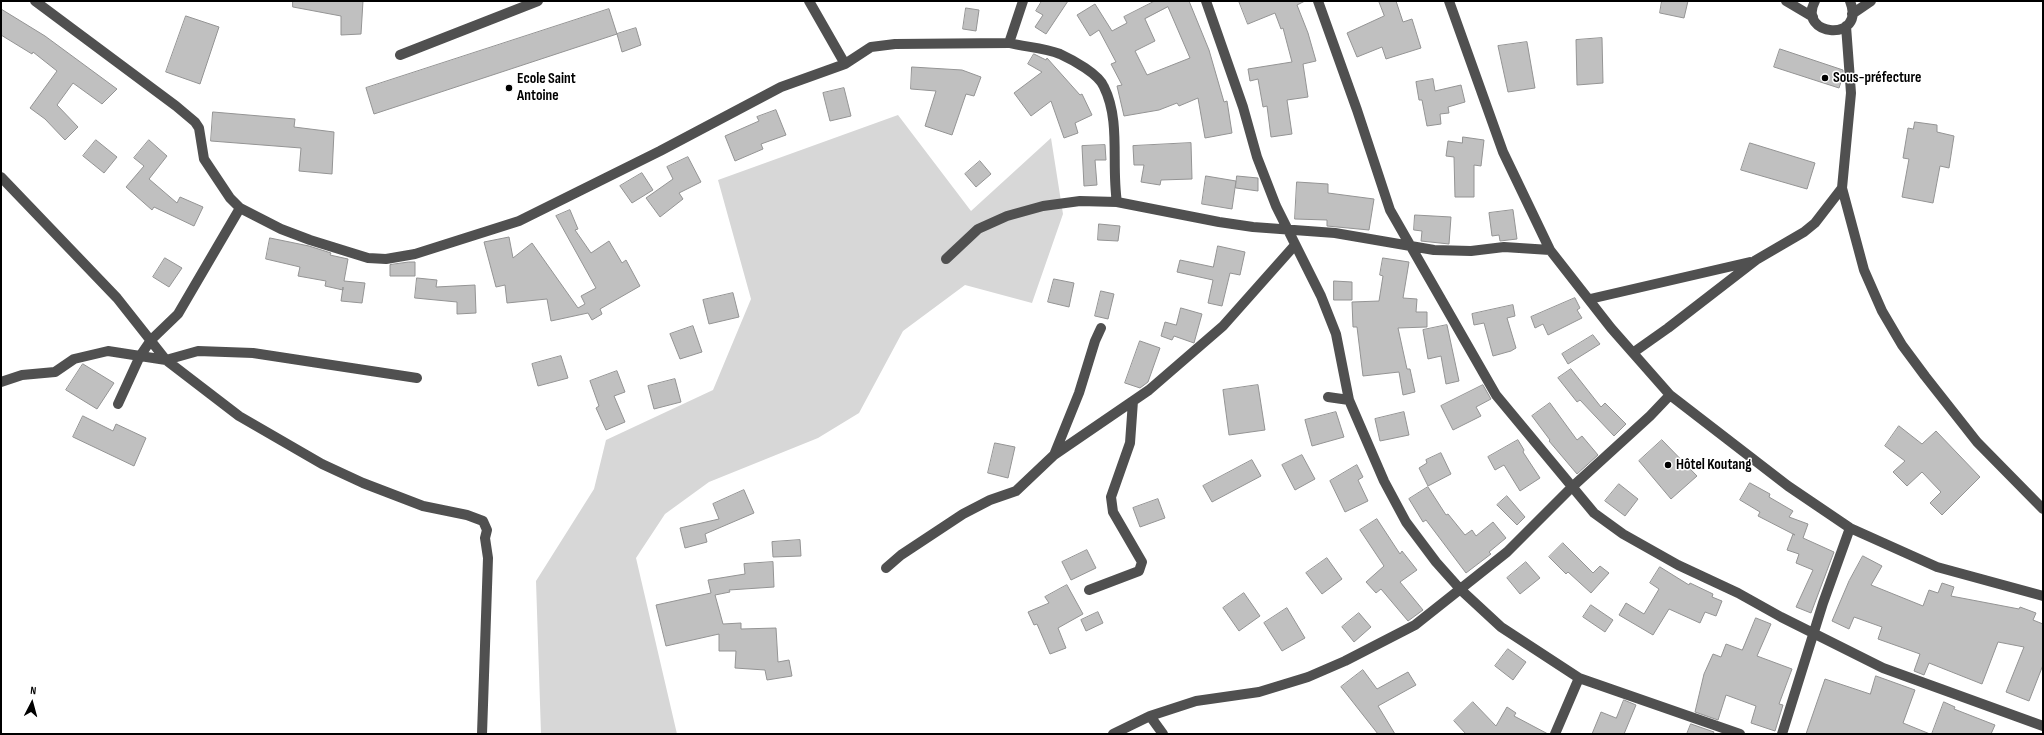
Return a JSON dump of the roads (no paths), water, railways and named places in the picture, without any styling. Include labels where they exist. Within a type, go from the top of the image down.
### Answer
[{"type":"street","points":[[34,1],[176,106],[195,122],[200,132],[204,159],[230,198],[240,208],[281,229],[310,240],[368,258],[386,259],[415,254],[519,221],[660,151],[781,86],[846,64],[871,47],[895,44],[1010,43],[1060,54],[1085,68],[1104,85],[1112,112],[1114,186],[1117,202]]},
{"type":"street","points":[[400,55],[538,1]]},
{"type":"street","points":[[809,1],[846,64]]},
{"type":"street","points":[[1010,43],[1023,1]]},
{"type":"street","points":[[1206,1],[1243,107],[1257,157],[1287,230],[1321,296],[1336,334],[1350,400],[1384,481],[1406,522],[1436,562],[1461,590],[1501,628],[1579,678],[1740,734]]},
{"type":"street","points":[[1318,1],[1357,110],[1390,210],[1496,394],[1571,488],[1594,514],[1623,534],[1678,564],[1738,593],[1883,668],[2043,726]]},
{"type":"street","points":[[1449,1],[1504,152],[1550,250],[1590,299],[1611,328],[1634,352],[1670,395],[1788,486],[1850,528],[1937,566],[2043,596]]},
{"type":"street","points":[[1786,1],[1813,17]]},
{"type":"street","points":[[1815,1],[1812,10],[1813,17],[1816,23],[1827,31],[1841,30],[1846,26],[1852,14],[1871,1]]},
{"type":"street","points":[[1850,1],[1852,14]]},
{"type":"street","points":[[1846,26],[1851,93],[1842,188],[1864,270],[1882,311],[1902,345],[1977,442],[2043,509]]},
{"type":"street","points":[[1,178],[118,298],[166,360],[239,416],[322,464],[363,483],[423,506],[467,515],[483,521],[487,530],[485,538],[488,558],[482,734]]},
{"type":"street","points":[[1634,352],[1668,328],[1756,260],[1804,232],[1815,223],[1842,188]]},
{"type":"street","points":[[946,259],[978,229],[1008,216],[1042,206],[1080,201],[1117,202],[1219,222],[1287,230],[1335,233],[1412,247],[1470,251],[1504,248],[1550,250]]},
{"type":"street","points":[[118,404],[140,356],[151,340],[178,314],[240,208]]},
{"type":"street","points":[[886,568],[901,555],[963,514],[990,500],[1016,491],[1054,455],[1149,390],[1223,326],[1295,244]]},
{"type":"street","points":[[1590,299],[1732,268],[1756,260]]},
{"type":"street","points":[[1054,455],[1079,393],[1095,341],[1101,328]]},
{"type":"street","points":[[1,382],[22,375],[55,372],[74,359],[108,351],[166,360],[198,351],[253,353],[417,378]]},
{"type":"street","points":[[1113,734],[1150,716],[1196,701],[1260,692],[1308,677],[1345,661],[1415,625],[1507,552],[1571,488],[1650,416],[1670,395]]},
{"type":"street","points":[[1328,397],[1350,400]]},
{"type":"street","points":[[1089,590],[1139,571],[1142,562],[1113,512],[1111,497],[1130,443],[1133,401]]},
{"type":"street","points":[[1782,734],[1813,633],[1850,528]]},
{"type":"street","points":[[1555,734],[1579,678]]},
{"type":"street","points":[[1150,716],[1163,734]]},
{"type":"place","name":"Sous-préfecture","points":[[1825,78]]},
{"type":"place","name":"Ecole Saint Antoine","points":[[509,88]]},
{"type":"place","name":"Hôtel Koutang","points":[[1668,465]]}]
